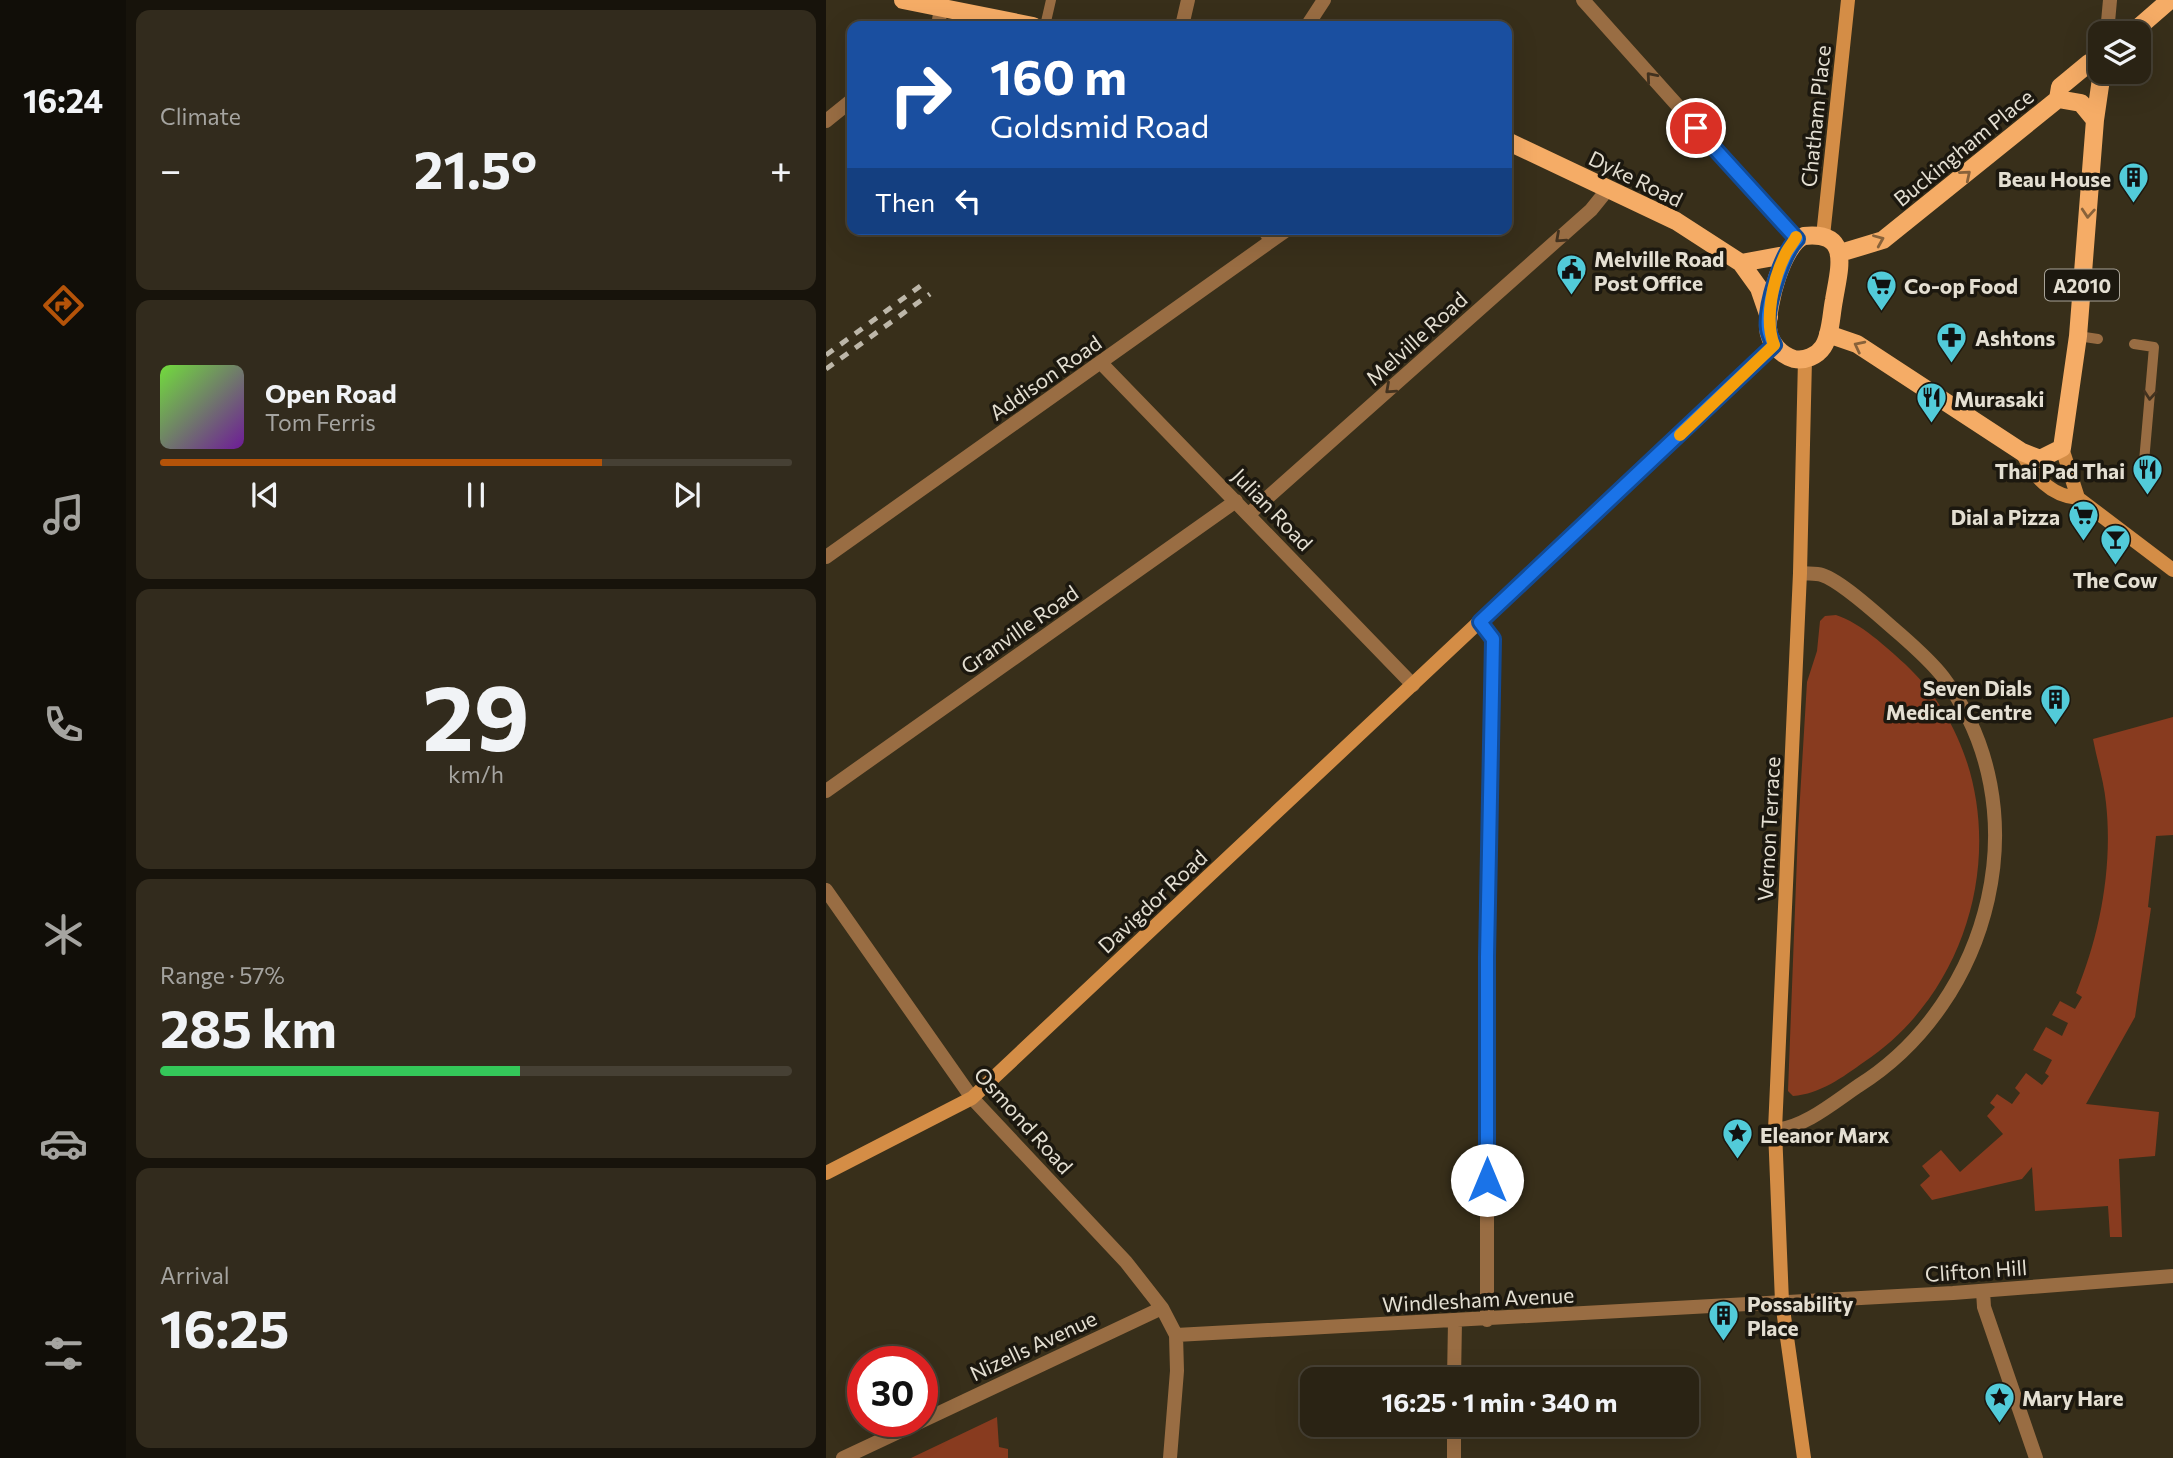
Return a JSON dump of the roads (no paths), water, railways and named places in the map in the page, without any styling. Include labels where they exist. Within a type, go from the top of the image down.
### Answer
[{"type":"main road","points":[[903,0],[1008,21]]},
{"type":"main road","name":"Chatham Place","points":[[1823,236],[1848,0]]},
{"type":"main road","points":[[2146,21],[2170,0]]},
{"type":"main road","name":"Buckingham Place","points":[[1840,253],[1883,240],[2058,99],[2060,87],[2088,63]]},
{"type":"main road","name":"A2010","points":[[2062,448],[2078,336],[2100,84]]},
{"type":"main road","points":[[2058,99],[2081,103],[2095,120]]},
{"type":"main road","name":"Dyke Road","points":[[1512,143],[1676,221],[1741,263],[1759,288],[1769,317]]},
{"type":"main road","points":[[1774,345],[1784,355],[1805,359],[1823,348],[1828,334],[1841,263],[1840,253],[1823,236],[1797,239]]},
{"type":"main road","name":"Dyke Road","points":[[1774,345],[1768,330],[1769,317],[1785,255],[1797,239]]},
{"type":"main road","points":[[1741,263],[1785,255]]},
{"type":"main road","points":[[1828,334],[1857,344],[2021,452],[2040,459],[2062,448],[2078,498]]},
{"type":"main road","name":"Davigdor Road","points":[[826,1173],[972,1098],[1774,345]]},
{"type":"main road","name":"Vernon Terrace","points":[[1804,1458],[1782,1302],[1775,1130],[1800,573],[1805,359]]},
{"type":"main road","points":[[2021,452],[2031,472],[2062,497],[2078,498],[2173,570]]},
{"type":"street","points":[[1183,21],[1188,0]]},
{"type":"street","points":[[1310,21],[1324,0]]},
{"type":"street","points":[[1583,0],[1797,239]]},
{"type":"street","points":[[2108,21],[2110,0]]},
{"type":"street","points":[[939,21],[942,8]]},
{"type":"street","points":[[826,121],[847,104]]},
{"type":"street","name":"Melville Road","points":[[1249,514],[1591,210],[1608,189]]},
{"type":"street","name":"Addison Road","points":[[826,557],[1280,235]]},
{"type":"street","name":"Julian Road","points":[[1101,363],[1413,685]]},
{"type":"street","name":"Granville Road","points":[[826,791],[1236,500]]},
{"type":"street","points":[[1775,1130],[1790,1129],[1866,1082],[1889,1065],[1933,1018],[1959,981],[1981,930],[1994,853],[1993,820],[1984,767],[1969,723],[1951,689],[1921,653],[1869,607],[1822,575],[1800,573]]},
{"type":"street","points":[[1480,622],[1493,639],[1487,957],[1487,1320]]},
{"type":"street","name":"Osmond Road","points":[[826,890],[972,1098],[1126,1262],[1162,1308],[1175,1335]]},
{"type":"street","name":"Clifton Hill","points":[[1782,1302],[1983,1291],[2173,1276]]},
{"type":"street","points":[[1983,1291],[1984,1307],[2036,1458]]},
{"type":"street","name":"Windlesham Avenue","points":[[1175,1335],[1782,1302]]},
{"type":"street","name":"Nizells Avenue","points":[[938,1413],[1162,1308]]},
{"type":"street","points":[[1454,1367],[1455,1321]]},
{"type":"street","points":[[1170,1458],[1177,1371],[1175,1335]]},
{"type":"street","name":"Nizells Avenue","points":[[843,1458],[888,1437]]},
{"type":"street","points":[[1454,1437],[1454,1458]]},
{"type":"lane","points":[[1046,21],[1051,0]]},
{"type":"lane","points":[[1265,235],[1270,242]]},
{"type":"lane","points":[[2078,336],[2098,340]]},
{"type":"lane","points":[[2134,344],[2154,347],[2143,473]]},
{"type":"railway","points":[[826,355],[923,284]]},
{"type":"railway","points":[[826,369],[930,294]]},
{"type":"place","name":"Beau House","points":[[2134,205]]},
{"type":"place","name":"Melville Road Post Office","points":[[1571,297]]},
{"type":"place","name":"Co-op Food","points":[[1881,312]]},
{"type":"place","name":"Ashtons","points":[[1952,364]]},
{"type":"place","name":"Murasaki","points":[[1931,425]]},
{"type":"place","name":"Thai Pad Thai","points":[[2148,497]]},
{"type":"place","name":"Dial a Pizza","points":[[2083,543]]},
{"type":"place","name":"The Cow","points":[[2115,566]]},
{"type":"place","name":"Seven Dials Medical Centre","points":[[2055,726]]},
{"type":"place","name":"Eleanor Marx","points":[[1737,1161]]},
{"type":"place","name":"Possability Place","points":[[1724,1342]]},
{"type":"place","name":"Mary Hare","points":[[1999,1424]]}]
